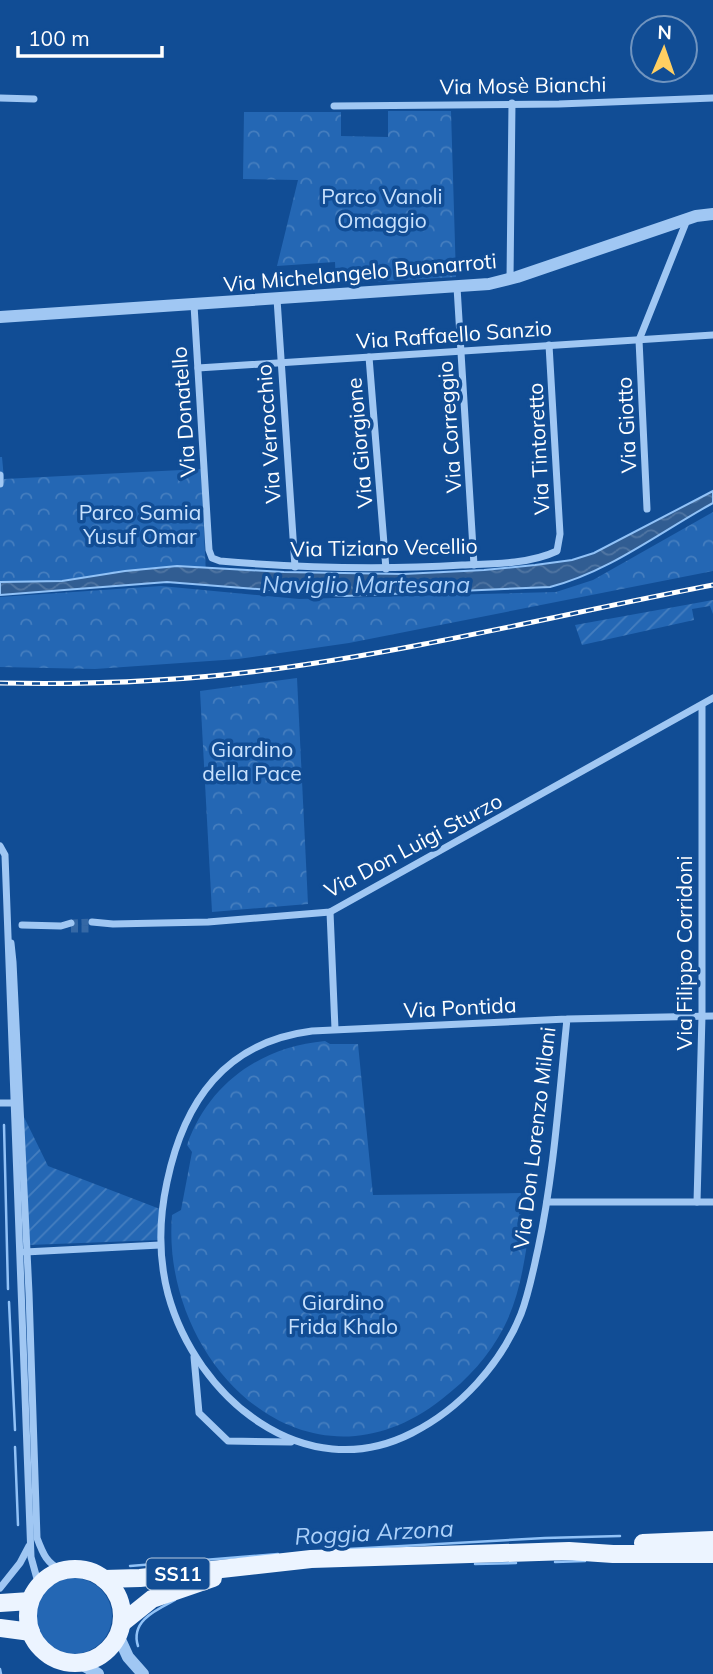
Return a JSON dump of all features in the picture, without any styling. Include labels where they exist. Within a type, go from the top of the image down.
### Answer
[{"type":"main road","name":"SS11","points":[[569,1551],[629,1543],[713,1540]]},
{"type":"main road","name":"SS11","points":[[104,1579],[140,1578],[311,1559],[569,1551],[713,1554]]},
{"type":"main road","name":"SS11","points":[[78,1662],[102,1654],[111,1646],[120,1629],[152,1598],[253,1565]]},
{"type":"main road","name":"SS11","points":[[62,1570],[84,1570],[104,1579],[113,1587],[120,1601],[120,1629]]},
{"type":"main road","points":[[62,1570],[50,1576],[35,1593],[28,1616],[31,1632],[40,1647],[51,1656],[78,1662]]},
{"type":"main road","points":[[0,1603],[35,1593]]},
{"type":"main road","points":[[0,1628],[31,1632]]},
{"type":"street","name":"Via Mosè Bianchi","points":[[334,106],[559,104],[713,97]]},
{"type":"street","points":[[0,99],[34,99]]},
{"type":"street","points":[[510,279],[512,103]]},
{"type":"street","name":"Via Michelangelo Buonarroti","points":[[0,317],[489,284],[687,219],[713,214]]},
{"type":"street","points":[[639,340],[687,219]]},
{"type":"street","name":"Via Correggio","points":[[457,287],[474,565]]},
{"type":"street","name":"Via Verrocchio","points":[[277,299],[295,567]]},
{"type":"street","name":"Via Donatello","points":[[194,305],[209,550],[212,558]]},
{"type":"street","name":"Via Raffaello Sanzio","points":[[198,368],[713,335]]},
{"type":"street","name":"Via Giotto","points":[[639,340],[647,509]]},
{"type":"street","name":"Via Tintoretto","points":[[549,345],[560,534],[557,551]]},
{"type":"street","name":"Via Giorgione","points":[[369,357],[386,569]]},
{"type":"street","points":[[0,475],[0,484]]},
{"type":"street","name":"Via Tiziano Vecellio","points":[[212,558],[220,561],[295,567],[386,569],[513,561],[557,551]]},
{"type":"street","name":"Via Don Luigi Sturzo","points":[[92,925],[208,922],[330,912],[713,698]]},
{"type":"street","name":"Via Filippo Corridoni","points":[[697,1202],[702,1016],[702,705]]},
{"type":"street","points":[[0,846],[5,855],[7,929],[13,962],[37,1538],[51,1566],[62,1570]]},
{"type":"street","points":[[330,912],[335,1029]]},
{"type":"street","points":[[22,925],[71,926]]},
{"type":"street","name":"Via Pontida","points":[[335,1029],[713,1016]]},
{"type":"street","name":"Via Don Lorenzo Milani","points":[[194,1352],[199,1413],[228,1441],[298,1442],[342,1449],[386,1443],[427,1424],[470,1390],[500,1354],[522,1313],[530,1284],[547,1202],[567,1019]]},
{"type":"street","name":"Via Don Lorenzo Milani","points":[[298,1442],[270,1430],[246,1413],[215,1381],[180,1327],[163,1272],[160,1245],[163,1200],[176,1142],[188,1115],[204,1090],[230,1065],[266,1044],[295,1034],[335,1029]]},
{"type":"street","points":[[0,1103],[17,1103]]},
{"type":"street","points":[[547,1202],[713,1202]]},
{"type":"street","points":[[23,1252],[160,1245]]},
{"type":"street","points":[[23,1252],[30,1538],[35,1593]]},
{"type":"street","points":[[0,1588],[26,1554],[30,1538]]},
{"type":"street","points":[[120,1629],[128,1657],[143,1674]]},
{"type":"street","points":[[78,1662],[98,1674]]},
{"type":"green space","name":"Parco Vanoli Omaggio","points":[[388,111],[451,111],[456,277],[336,284],[335,262],[277,266],[298,180],[243,179],[244,112],[341,112],[341,136],[388,137]]},
{"type":"green space","name":"Parco Samia Yusuf Omar","points":[[0,457],[4,479],[201,469],[206,574],[33,582],[0,581]]},
{"type":"green space","points":[[713,512],[713,571],[349,643],[238,659],[95,669],[0,667],[0,597],[161,586],[299,599],[556,592],[593,580]]},
{"type":"green space","points":[[713,600],[713,614],[710,606],[692,609],[694,620],[582,645],[575,625]]},
{"type":"green space","name":"Giardino della Pace","points":[[297,678],[308,904],[212,912],[200,691]]},
{"type":"green space","name":"Giardino Frida Khalo","points":[[325,1041],[330,1044],[358,1044],[373,1195],[521,1193],[519,1214],[531,1219],[515,1301],[498,1338],[477,1366],[442,1399],[391,1428],[340,1436],[293,1427],[251,1403],[216,1366],[190,1321],[175,1270],[172,1215],[181,1210],[192,1152],[187,1145],[209,1103],[223,1086],[259,1060],[280,1051]]},
{"type":"green space","points":[[23,1115],[48,1166],[160,1209],[159,1240],[29,1245]]},
{"type":"green space","points":[[74,1578],[88,1581],[101,1589],[109,1602],[112,1616],[109,1630],[101,1643],[88,1651],[74,1654],[60,1651],[47,1643],[39,1630],[36,1616],[39,1602],[47,1589],[60,1581]]},
{"type":"water","name":"Naviglio Martesana","points":[[713,491],[713,503],[634,550],[593,572],[550,587],[345,596],[167,582],[0,595],[0,582],[62,581],[177,566],[284,572],[403,574],[484,570],[572,560],[594,553]]},
{"type":"waterway","name":"Roggia Arzona","points":[[4,1125],[8,1289]]},
{"type":"waterway","name":"Roggia Arzona","points":[[9,1302],[15,1430]]},
{"type":"waterway","name":"Roggia Arzona","points":[[15,1447],[18,1525]]},
{"type":"waterway","name":"Roggia Arzona","points":[[330,1550],[620,1536]]},
{"type":"waterway","name":"Roggia Arzona","points":[[130,1566],[278,1554]]},
{"type":"waterway","points":[[555,1562],[585,1561]]},
{"type":"waterway","points":[[475,1564],[516,1563]]},
{"type":"waterway","points":[[138,1646],[137,1637],[141,1623],[153,1612],[175,1600]]},
{"type":"waterway","points":[[0,1669],[1,1674]]},
{"type":"tunnel","points":[[71,923],[92,922]]},
{"type":"tunnel","points":[[71,929],[92,929]]},
{"type":"railway","points":[[0,683],[138,681],[275,669],[440,641],[713,585]]}]
